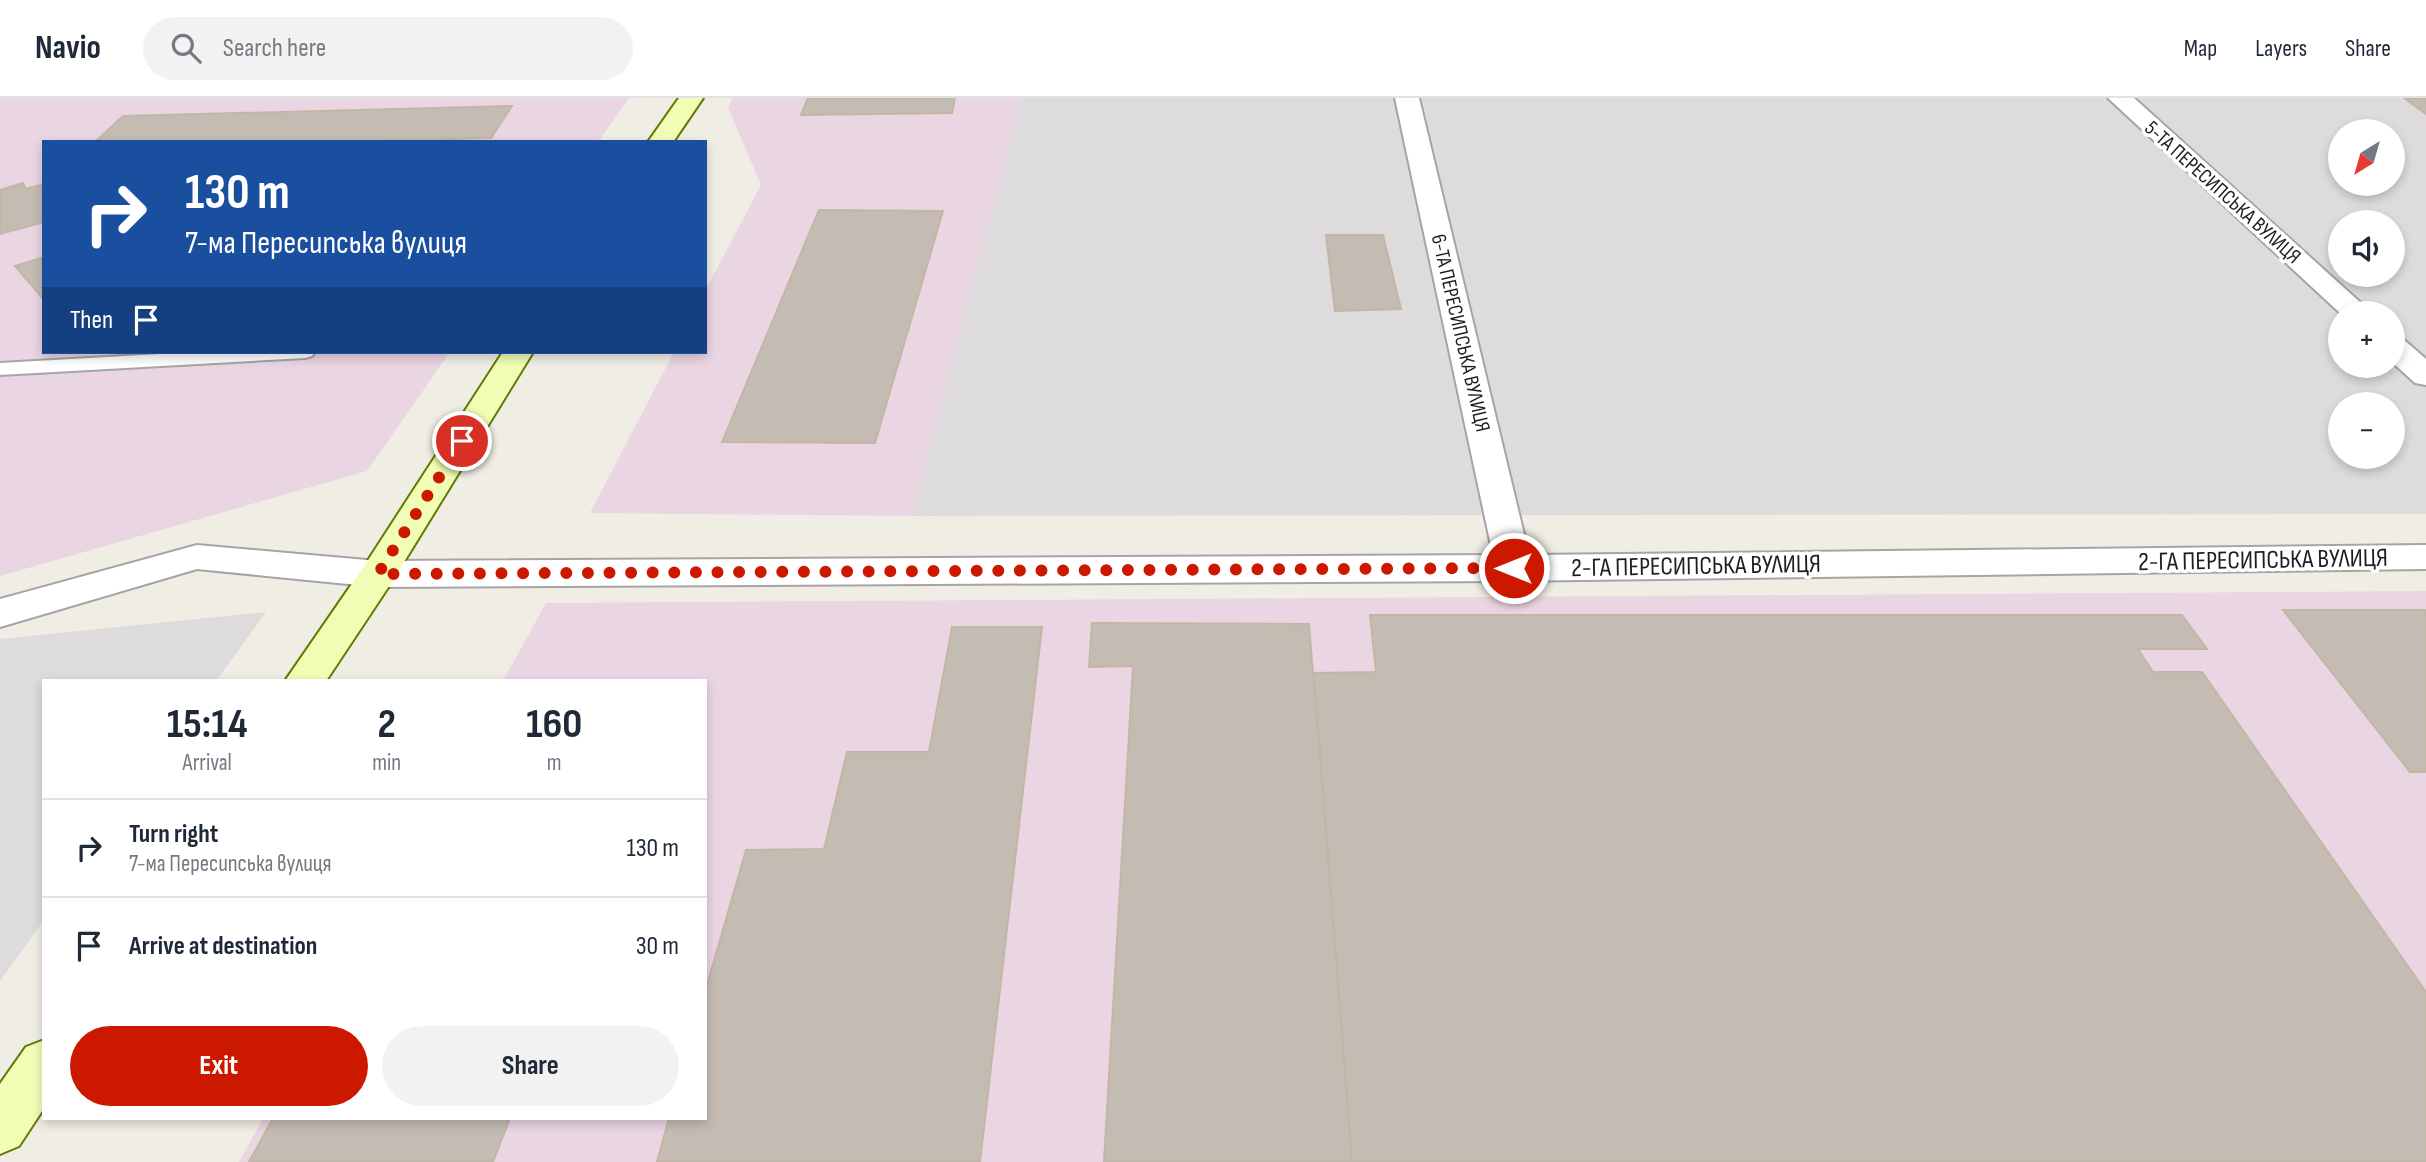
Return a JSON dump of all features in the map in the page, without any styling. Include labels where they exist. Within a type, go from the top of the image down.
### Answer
[{"type":"main road","points":[[661,140],[691,98]]},
{"type":"main road","points":[[306,679],[378,574],[517,354]]},
{"type":"main road","points":[[0,1128],[42,1067]]},
{"type":"street","name":"6-ТА ПЕРЕСИПСЬКА ВУЛИЦЯ","points":[[1407,98],[1514,568]]},
{"type":"street","name":"5-ТА ПЕРЕСИПСЬКА ВУЛИЦЯ","points":[[2120,98],[2344,301]]},
{"type":"street","points":[[2405,357],[2426,376]]},
{"type":"street","name":"2-ГА ПЕРЕСИПСЬКА ВУЛИЦЯ","points":[[0,613],[197,557],[378,574],[1514,568],[2426,557]]},
{"type":"lane","points":[[0,369],[269,354]]},
{"type":"shaded area","points":[[0,98],[629,98],[599,140],[42,140],[42,354],[449,354],[367,471],[0,576]]},
{"type":"shaded area","points":[[733,98],[1022,98],[911,516],[590,513],[673,354],[707,354],[707,287],[761,185],[728,107]]},
{"type":"shaded area","points":[[1022,98],[2426,98],[2426,514],[911,516]]},
{"type":"shaded area","points":[[2426,591],[2426,1162],[239,1162],[262,1120],[707,1120],[707,679],[504,679],[546,603]]},
{"type":"shaded area","points":[[266,612],[217,679],[42,679],[42,923],[0,981],[0,639]]},
{"type":"building","points":[[808,98],[955,98],[952,113],[801,115]]},
{"type":"building","points":[[2404,98],[2426,98],[2426,114]]},
{"type":"building","points":[[512,106],[491,138],[97,140],[123,116]]},
{"type":"building","points":[[23,183],[26,189],[42,185],[42,223],[0,234],[0,190]]},
{"type":"building","points":[[819,210],[943,211],[875,443],[722,442]]},
{"type":"building","points":[[1326,235],[1383,235],[1401,309],[1335,311]]},
{"type":"building","points":[[42,258],[42,298],[15,266]]},
{"type":"building","points":[[2283,610],[2426,610],[2426,772],[2410,772]]},
{"type":"building","points":[[1370,615],[2182,615],[2207,649],[2138,649],[2153,672],[2202,672],[2426,992],[2426,1162],[1352,1162],[1314,673],[1376,672]]},
{"type":"building","points":[[1092,623],[1309,624],[1352,1162],[1104,1162],[1133,666],[1089,667]]},
{"type":"building","points":[[952,627],[1042,627],[980,1162],[657,1162],[668,1120],[707,1120],[707,985],[746,850],[824,849],[847,752],[929,752]]},
{"type":"building","points":[[272,1120],[509,1120],[493,1162],[249,1162]]},
{"type":"route","points":[[462,441],[378,574],[1514,568]]}]
